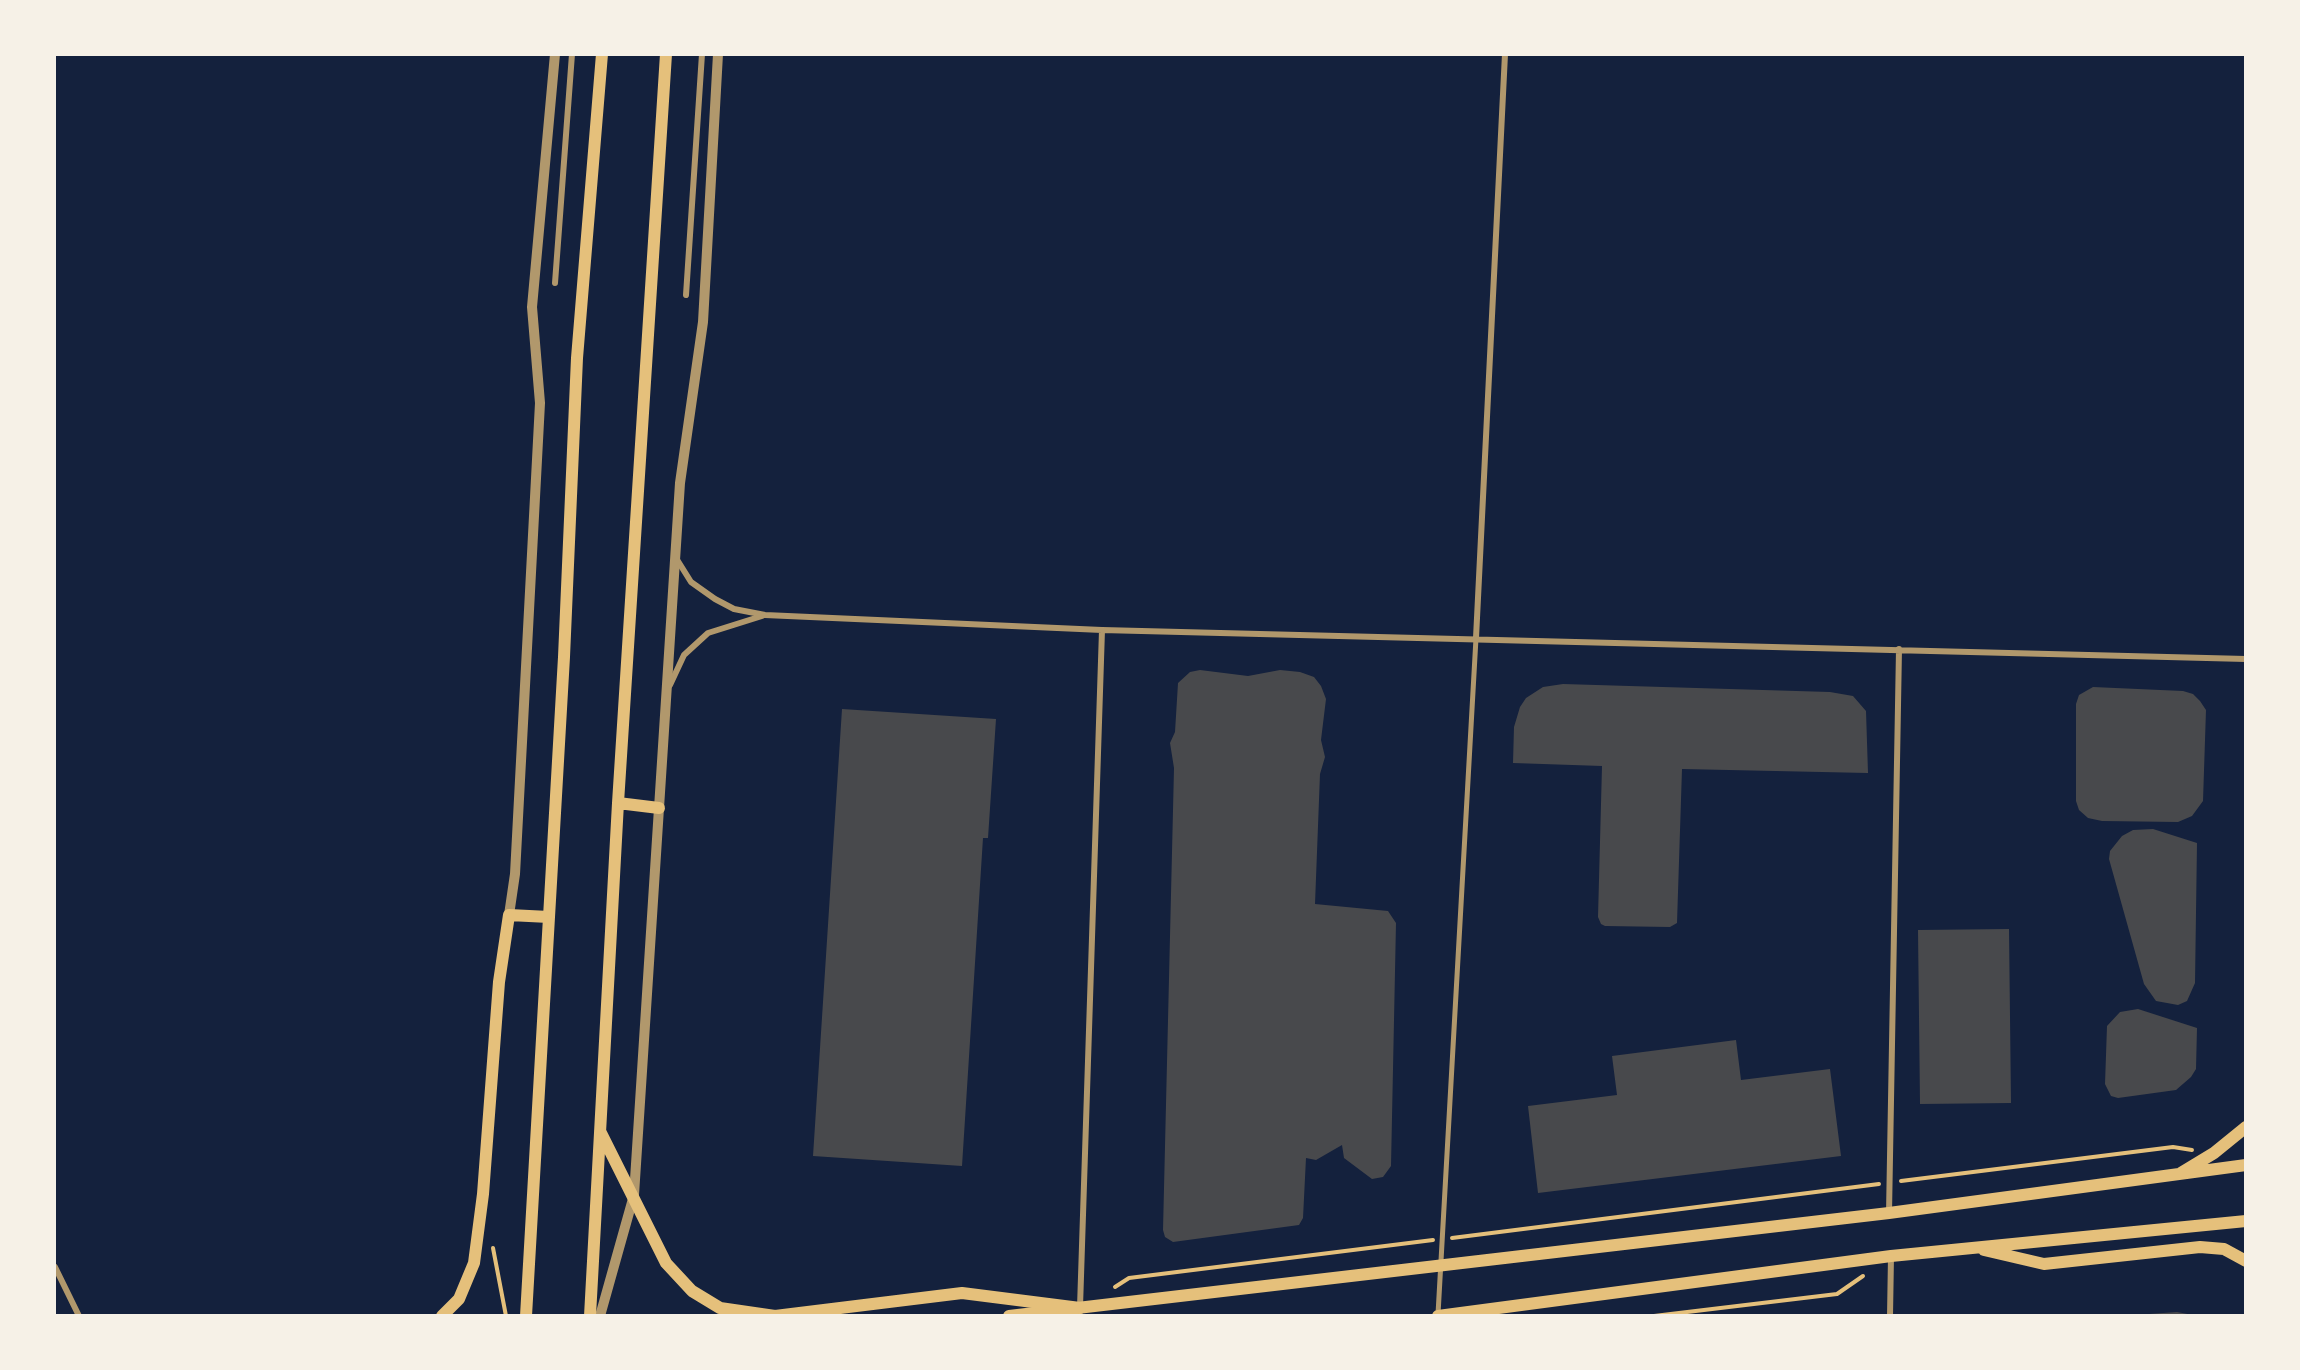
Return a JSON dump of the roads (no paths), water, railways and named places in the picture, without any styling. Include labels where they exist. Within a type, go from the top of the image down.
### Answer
[{"type":"main road","points":[[526,1316],[578,358],[602,54]]},
{"type":"main road","points":[[590,1316],[618,803],[666,54]]},
{"type":"main road","points":[[618,803],[658,808]]},
{"type":"main road","points":[[442,1316],[459,1299],[474,1263],[483,1194],[499,982],[509,915],[549,917]]},
{"type":"main road","points":[[2175,1176],[2214,1153],[2246,1127]]},
{"type":"main road","points":[[600,1131],[666,1263],[692,1291],[720,1308],[775,1316],[962,1293],[1080,1308]]},
{"type":"main road","points":[[1009,1316],[1889,1213],[2246,1166]]},
{"type":"main road","points":[[1438,1316],[1891,1256],[2246,1221]]},
{"type":"main road","points":[[1975,1248],[2044,1264],[2200,1247],[2224,1249],[2246,1261]]},
{"type":"street","points":[[509,915],[515,873],[540,403],[532,307],[555,54]]},
{"type":"street","points":[[555,283],[572,54]]},
{"type":"street","points":[[686,295],[702,54]]},
{"type":"street","points":[[600,1316],[633,1195],[680,483],[703,322],[718,54]]},
{"type":"street","points":[[1438,1316],[1476,638],[1505,54]]},
{"type":"street","points":[[675,557],[691,582],[715,599],[734,609],[765,615],[1102,630],[1899,649],[2246,660]]},
{"type":"street","points":[[666,692],[684,655],[708,633],[765,615]]},
{"type":"street","points":[[1080,1308],[1102,630]]},
{"type":"street","points":[[1889,1213],[1899,649]]},
{"type":"street","points":[[1890,1316],[1891,1256]]},
{"type":"street","points":[[54,1262],[54,1269],[79,1316]]}]
